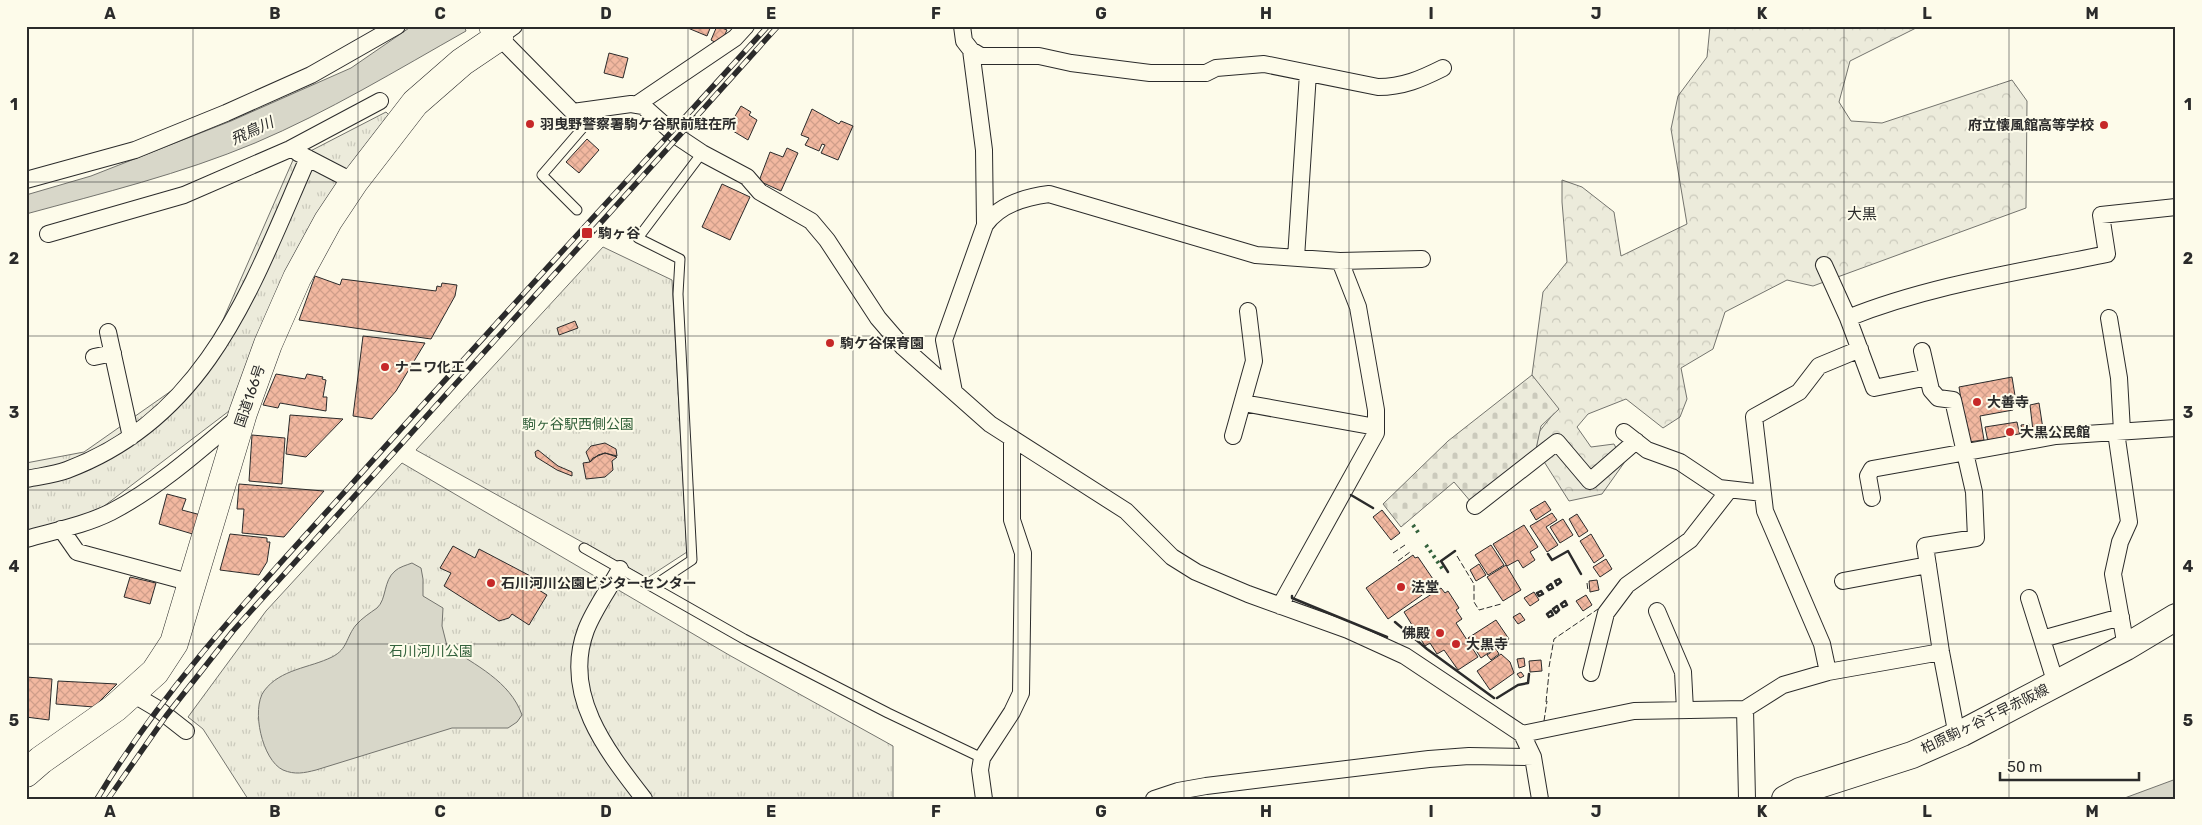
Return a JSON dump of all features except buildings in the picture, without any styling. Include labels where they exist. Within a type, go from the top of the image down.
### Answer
[{"type":"highway","name":"国道166号","points":[[26,774],[41,760],[115,708],[155,672],[174,643],[244,413],[268,344],[297,278],[328,222],[354,182],[416,103],[502,30]]},
{"type":"main road","name":"柏原駒ヶ谷千早赤阪線","points":[[1785,799],[1800,791],[1912,755],[1957,736],[2126,647],[2176,617]]},
{"type":"street","points":[[26,180],[136,150],[312,75],[397,26]]},
{"type":"street","points":[[636,105],[735,38],[746,26]]},
{"type":"street","points":[[962,26],[964,41],[971,50],[981,56],[1039,56],[1071,63],[1150,73],[1206,73],[1216,68],[1264,64],[1378,87],[1397,87],[1418,80],[1443,68]]},
{"type":"street","points":[[502,30],[573,112],[636,105],[643,106],[671,132],[702,153],[747,177],[760,192],[811,221],[828,240],[878,318],[903,347],[990,424],[1126,512],[1172,557],[1188,567],[1248,594],[1348,630],[1406,656],[1522,734],[1533,757],[1540,799]]},
{"type":"street","points":[[971,50],[984,150],[985,225]]},
{"type":"street","points":[[1296,258],[1308,73]]},
{"type":"street","points":[[48,234],[184,195],[290,149],[380,101]]},
{"type":"street","points":[[290,149],[354,182]]},
{"type":"street","points":[[26,479],[73,467],[120,445],[156,417],[186,388],[208,361],[247,296],[308,158]]},
{"type":"street","points":[[954,392],[944,340],[985,225],[994,213],[1035,196],[1049,194],[1256,255],[1340,261],[1422,259]]},
{"type":"street","points":[[1848,318],[1887,302],[1938,289],[2106,254],[2101,215],[2176,207]]},
{"type":"street","points":[[1280,606],[1376,434],[1376,410],[1358,307],[1340,261]]},
{"type":"street","points":[[1824,265],[1848,318],[1874,388],[1928,377]]},
{"type":"street","points":[[1233,436],[1254,361],[1248,311]]},
{"type":"street","points":[[2109,318],[2119,378],[2119,432],[2129,522],[2120,542],[2113,574],[2126,647]]},
{"type":"street","points":[[108,332],[131,437]]},
{"type":"street","points":[[1828,672],[1822,644],[1766,511],[1754,417],[1799,392],[1819,366],[1860,349]]},
{"type":"street","points":[[1922,351],[1931,390],[1938,398],[1953,400],[1974,492],[1976,538],[1925,546],[1941,652],[1957,736]]},
{"type":"street","points":[[94,357],[113,353]]},
{"type":"street","points":[[1243,402],[1376,427]]},
{"type":"street","points":[[26,539],[109,513],[150,489],[193,458],[244,413]]},
{"type":"street","points":[[1872,498],[1868,476],[1872,469],[2056,436],[2176,428]]},
{"type":"street","points":[[1475,506],[1557,442],[1590,481],[1630,436],[1647,450],[1680,462],[1719,488],[1763,493]]},
{"type":"street","points":[[984,799],[980,770],[982,758],[1012,712],[1021,693],[1023,553],[1012,520],[1012,439]]},
{"type":"street","points":[[1591,673],[1606,613],[1627,585],[1690,540],[1730,490]]},
{"type":"street","points":[[61,529],[77,552],[192,583]]},
{"type":"street","points":[[1843,581],[1928,565]]},
{"type":"street","points":[[620,570],[586,630],[578,668],[584,704],[615,761],[644,799]]},
{"type":"street","points":[[2029,598],[2056,684]]},
{"type":"street","points":[[1657,611],[1683,672],[1685,710]]},
{"type":"street","points":[[2042,639],[2121,617]]},
{"type":"street","points":[[1522,734],[1634,711],[1745,708],[1783,685],[1828,672],[1941,652]]},
{"type":"street","points":[[131,693],[158,709],[186,731]]},
{"type":"street","points":[[1745,708],[1747,799]]},
{"type":"street","points":[[1154,799],[1178,791],[1206,786],[1429,759],[1469,756],[1533,757]]},
{"type":"lane","points":[[576,210],[542,175],[586,124],[583,111]]},
{"type":"lane","points":[[653,586],[692,560],[678,294],[680,259],[638,238],[702,153]]},
{"type":"lane","points":[[584,548],[744,639],[888,713],[982,758]]},
{"type":"green space","points":[[1710,26],[1920,26],[1850,61],[1839,102],[1851,121],[1882,123],[2012,80],[2027,101],[2026,208],[1813,286],[1787,280],[1725,312],[1713,349],[1681,368],[1687,399],[1680,417],[1663,428],[1626,399],[1588,414],[1577,427],[1591,447],[1614,444],[1624,463],[1602,494],[1569,501],[1536,449],[1539,432],[1554,413],[1532,375],[1543,292],[1567,262],[1562,180],[1582,187],[1614,212],[1621,256],[1687,224],[1671,129],[1678,96],[1707,57]]},
{"type":"green space","points":[[386,112],[389,115],[233,408],[95,513],[26,535],[26,463],[84,452],[201,370],[293,160]]},
{"type":"green space","name":"駒ヶ谷駅西側公園","points":[[603,247],[672,280],[687,552],[647,578],[416,450]]},
{"type":"green space","points":[[1532,375],[1559,409],[1541,426],[1536,449],[1471,502],[1454,482],[1401,527],[1383,504],[1448,441]]},
{"type":"green space","name":"石川河川公園","points":[[402,463],[729,655],[893,746],[893,799],[248,799],[203,729],[188,717],[266,611]]},
{"type":"water","name":"飛鳥川","points":[[412,26],[469,26],[465,28],[466,31],[362,90],[309,118],[255,143],[170,174],[26,214],[26,195],[91,176],[231,121],[351,68]]},
{"type":"water","points":[[412,563],[421,568],[423,596],[443,608],[442,626],[447,646],[480,667],[500,683],[516,703],[522,715],[517,722],[508,728],[452,728],[316,770],[292,773],[283,770],[269,756],[261,734],[259,710],[260,699],[264,691],[278,678],[287,673],[323,661],[337,654],[344,647],[356,625],[380,604],[391,575],[399,568]]},
{"type":"water","points":[[2176,779],[2176,799],[2122,799]]},
{"type":"railway","points":[[97,799],[153,716],[248,599],[768,26]]},
{"type":"railway","points":[[108,799],[166,716],[233,631],[778,26]]},
{"type":"hedge","points":[[1413,525],[1420,535]]},
{"type":"hedge","points":[[1426,545],[1444,571]]},
{"type":"fence","points":[[1393,553],[1405,545]]},
{"type":"fence","points":[[1398,561],[1410,552]]},
{"type":"fence","points":[[1457,556],[1474,584],[1474,602],[1479,610],[1501,604]]},
{"type":"fence","points":[[1587,583],[1588,591]]},
{"type":"fence","points":[[1549,667],[1554,639],[1598,609]]},
{"type":"fence","points":[[1546,702],[1549,673]]},
{"type":"fence","points":[[1544,721],[1547,701]]},
{"type":"wall","points":[[1351,495],[1373,508]]},
{"type":"wall","points":[[1448,572],[1441,561],[1455,551]]},
{"type":"wall","points":[[1548,554],[1552,560],[1568,551],[1581,574]]},
{"type":"wall","points":[[1559,579],[1561,582],[1557,585],[1555,581],[1559,579]]},
{"type":"wall","points":[[1551,584],[1553,588],[1549,590],[1547,587],[1551,584]]},
{"type":"wall","points":[[1541,591],[1543,594],[1539,596],[1537,593],[1541,591]]},
{"type":"wall","points":[[1292,596],[1292,598],[1387,637]]},
{"type":"wall","points":[[1565,601],[1567,605],[1563,607],[1561,604],[1565,601]]},
{"type":"wall","points":[[1557,606],[1559,610],[1556,613],[1553,609],[1557,606]]},
{"type":"wall","points":[[1551,611],[1553,615],[1549,617],[1547,614],[1551,611]]},
{"type":"wall","points":[[1395,622],[1427,649],[1494,698]]},
{"type":"wall","points":[[1497,698],[1518,685],[1528,683],[1529,674]]},
{"type":"place","name":"羽曳野警察署駒ケ谷駅前駐在所","points":[[530,124]]},
{"type":"place","name":"府立懐風館高等学校","points":[[2104,125]]},
{"type":"place","name":"駒ヶ谷","points":[[587,233]]},
{"type":"place","name":"駒ケ谷保育園","points":[[830,343]]},
{"type":"place","name":"ナニワ化工","points":[[385,367]]},
{"type":"place","name":"大善寺","points":[[1977,402]]},
{"type":"place","name":"大黒公民館","points":[[2010,432]]},
{"type":"place","name":"石川河川公園ビジターセンター","points":[[491,583]]},
{"type":"place","name":"法堂","points":[[1401,587]]},
{"type":"place","name":"佛殿","points":[[1440,633]]},
{"type":"place","name":"大黒寺","points":[[1456,644]]},
{"type":"district","name":"大黒","points":[[1862,214]]}]
